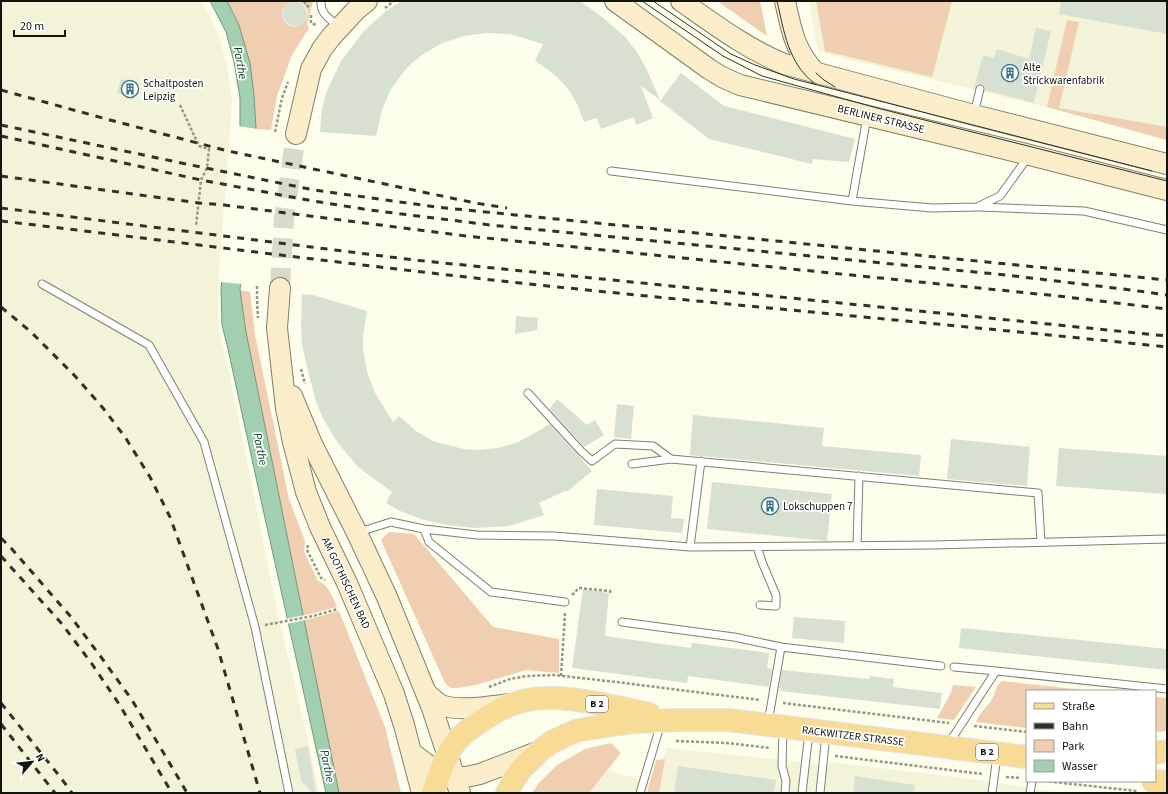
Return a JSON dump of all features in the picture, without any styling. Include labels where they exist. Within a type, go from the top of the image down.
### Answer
[{"type":"main road","name":"BERLINER STRASSE","points":[[615,1],[709,68],[732,82],[754,89],[867,115],[1167,190]]},
{"type":"main road","points":[[680,1],[765,56],[784,64],[1167,164]]},
{"type":"main road","points":[[785,1],[792,34],[797,47],[805,60],[816,73]]},
{"type":"main road","points":[[296,134],[310,69],[322,48],[339,27],[356,10],[374,6]]},
{"type":"main road","name":"AM GOTHISCHEN BAD","points":[[280,288],[277,328],[292,369],[312,444],[357,533],[387,597],[426,693],[451,774]]},
{"type":"main road","name":"AM GOTHISCHEN BAD","points":[[292,369],[286,408],[306,492],[320,527],[347,583],[398,706],[422,793]]},
{"type":"main road","points":[[426,693],[442,705],[456,708],[474,708],[516,703]]},
{"type":"main road","name":"RACKWITZER STRASSE","points":[[433,793],[451,774],[455,743],[465,732],[494,713],[516,703],[544,698],[574,700],[669,720]]},
{"type":"main road","name":"RACKWITZER STRASSE","points":[[507,793],[521,769],[540,750],[564,736],[576,731],[591,728],[669,720],[728,720],[1026,757]]},
{"type":"main road","points":[[412,753],[425,763],[451,774],[466,777],[474,776],[506,765],[540,750]]},
{"type":"main road","points":[[1156,753],[1167,751]]},
{"type":"main road","points":[[1146,786],[1167,782]]},
{"type":"lane","points":[[321,1],[321,8],[324,14],[339,27]]},
{"type":"lane","points":[[974,114],[980,89]]},
{"type":"lane","points":[[852,201],[867,115]]},
{"type":"lane","points":[[977,207],[1000,196],[1030,155]]},
{"type":"lane","points":[[611,171],[852,201],[932,208],[977,207],[1084,211],[1167,230]]},
{"type":"lane","points":[[42,284],[149,345],[204,442],[255,627],[289,793]]},
{"type":"lane","points":[[528,394],[592,461],[615,444],[653,446],[671,459]]},
{"type":"lane","points":[[632,464],[671,459],[701,461],[1038,492],[1041,542]]},
{"type":"lane","points":[[690,547],[701,461]]},
{"type":"lane","points":[[857,546],[859,476]]},
{"type":"lane","points":[[357,533],[391,522],[424,529],[477,535],[554,536],[690,547],[857,546],[1167,539]]},
{"type":"lane","points":[[424,529],[429,542],[491,592],[565,602]]},
{"type":"lane","points":[[757,547],[776,595],[776,606],[760,605]]},
{"type":"lane","points":[[622,622],[734,637],[781,647],[941,666]]},
{"type":"lane","points":[[781,647],[771,701],[786,781],[785,793]]},
{"type":"lane","points":[[954,667],[1167,689]]},
{"type":"lane","points":[[946,747],[996,672]]},
{"type":"lane","points":[[640,793],[669,720]]},
{"type":"lane","points":[[802,793],[818,731]]},
{"type":"lane","points":[[818,731],[820,793]]},
{"type":"lane","points":[[992,793],[997,754]]},
{"type":"lane","points":[[1030,793],[1032,782]]},
{"type":"path","points":[[374,6],[394,1]]},
{"type":"path","points":[[311,23],[316,25]]},
{"type":"path","points":[[180,105],[199,146],[209,148],[207,168],[202,180],[196,226]]},
{"type":"path","points":[[292,369],[307,391]]},
{"type":"path","points":[[561,676],[565,602],[579,588],[610,591],[611,594]]},
{"type":"path","points":[[279,623],[313,616],[343,607]]},
{"type":"path","points":[[485,688],[510,679],[527,676],[561,676],[1026,732]]},
{"type":"path","points":[[1064,782],[1146,786]]},
{"type":"shaded area","points":[[1,1],[202,1],[218,34],[227,66],[232,102],[218,282],[218,326],[229,372],[280,625],[309,744],[319,793],[1,793]]},
{"type":"shaded area","points":[[809,1],[1167,1],[1167,140],[1047,107],[818,52]]},
{"type":"shaded area","points":[[666,748],[829,765],[830,762],[985,781],[1062,793],[659,793]]},
{"type":"shaded area","points":[[608,770],[650,783],[647,793],[589,793]]},
{"type":"green space","points":[[227,1],[273,2],[275,1],[296,1],[313,1],[307,24],[309,28],[292,55],[277,96],[271,130],[256,129],[249,64],[238,23]],"holes":[[[296,1],[304,5],[307,10],[305,21],[294,27],[289,25],[284,20],[282,13],[283,10],[287,5]]]},
{"type":"green space","points":[[717,1],[760,1],[767,36]]},
{"type":"green space","points":[[816,1],[952,1],[932,77],[825,51]]},
{"type":"green space","points":[[1067,20],[1079,22],[1059,108],[1167,127],[1167,140],[1047,107]]},
{"type":"green space","points":[[240,290],[250,292],[255,335],[289,499],[305,541],[304,551],[318,581],[328,588],[337,607],[303,616],[246,332]]},
{"type":"green space","points":[[389,532],[414,534],[493,627],[559,639],[559,673],[526,670],[476,685],[451,688],[445,683],[381,540]]},
{"type":"green space","points":[[339,611],[385,727],[401,793],[339,793],[304,620]]},
{"type":"green space","points":[[1002,681],[1083,690],[1026,690],[1026,728],[976,722],[991,701]]},
{"type":"green space","points":[[953,685],[976,687],[954,720],[937,718],[951,693]]},
{"type":"green space","points":[[1156,697],[1167,698],[1167,731],[1156,732]]},
{"type":"green space","points":[[611,743],[621,753],[589,793],[532,793],[538,784],[557,765],[585,749]]},
{"type":"green space","points":[[665,759],[659,793],[647,793],[656,760]]},
{"type":"water","name":"Parthe","points":[[210,1],[227,1],[239,25],[250,63],[256,129],[240,290],[246,332],[339,793],[326,793],[222,325],[221,288],[240,127],[240,98],[234,62],[226,32]]},
{"type":"pier","points":[[238,126],[258,129],[242,284],[220,282]]},
{"type":"pier","points":[[305,615],[306,620],[286,624],[285,619]]},
{"type":"building","points":[[402,1],[580,1],[602,17],[625,37],[637,52],[647,70],[660,100],[641,86],[653,118],[636,125],[634,117],[601,129],[597,118],[584,122],[577,104],[569,90],[558,78],[535,61],[543,44],[510,34],[487,33],[464,36],[442,43],[413,62],[391,89],[382,110],[376,136],[320,132],[322,109],[326,93],[341,61],[364,31],[387,10]]},
{"type":"building","points":[[1061,1],[1167,1],[1167,34],[1059,14]]},
{"type":"building","points":[[295,2],[304,5],[307,14],[304,23],[295,26],[286,23],[283,14],[286,5]]},
{"type":"building","name":"Alte Strickwarenfabrik","points":[[1036,28],[1051,31],[1034,103],[985,90],[985,87],[982,84],[978,84],[974,88],[983,55],[994,58],[997,49],[1029,59]]},
{"type":"building","points":[[681,73],[724,106],[855,139],[849,162],[813,159],[812,164],[709,139],[660,101]]},
{"type":"building","points":[[121,79],[134,82],[131,97],[117,93]]},
{"type":"building","points":[[302,294],[313,295],[367,311],[363,337],[363,349],[367,372],[375,393],[393,422],[399,416],[416,431],[435,442],[464,449],[476,450],[498,448],[516,443],[550,424],[592,471],[568,491],[539,503],[544,515],[509,526],[474,528],[447,525],[421,519],[400,511],[386,503],[392,492],[358,467],[338,443],[324,420],[316,402],[302,344]]},
{"type":"building","points":[[516,316],[538,318],[537,330],[515,334]]},
{"type":"building","points":[[557,399],[587,425],[595,420],[604,435],[584,447],[549,409]]},
{"type":"building","points":[[617,404],[634,406],[631,439],[614,437]]},
{"type":"building","points":[[693,415],[824,428],[822,446],[921,455],[919,476],[690,455]]},
{"type":"building","points":[[951,439],[1030,447],[1027,486],[947,479]]},
{"type":"building","points":[[1059,448],[1167,456],[1167,494],[1056,486]]},
{"type":"building","name":"Lokschuppen 7","points":[[712,482],[832,494],[827,541],[707,529]]},
{"type":"building","points":[[597,489],[673,496],[671,518],[684,519],[682,533],[594,525]]},
{"type":"building","points":[[583,589],[609,593],[605,636],[691,648],[692,643],[769,653],[767,668],[772,669],[769,687],[688,676],[687,683],[572,668]]},
{"type":"building","points":[[794,617],[845,621],[844,643],[792,638]]},
{"type":"building","points":[[961,628],[1167,649],[1167,670],[959,648]]},
{"type":"building","points":[[782,670],[869,679],[870,676],[894,679],[893,687],[942,693],[940,709],[780,691],[781,688],[779,688]]},
{"type":"building","points":[[308,746],[316,793],[313,793],[301,781],[295,749]]},
{"type":"building","points":[[678,766],[776,780],[774,793],[674,793]]},
{"type":"building","points":[[855,776],[915,785],[914,793],[853,793]]},
{"type":"tunnel","points":[[280,288],[284,218],[296,134]]},
{"type":"tram line","points":[[642,1],[723,56],[762,76],[877,108],[1167,181]]},
{"type":"tram line","points":[[653,1],[731,54],[755,65],[794,79],[1152,171]]},
{"type":"tram line","points":[[777,1],[788,46],[798,66],[814,83]]},
{"type":"tram line","points":[[816,73],[835,87]]},
{"type":"railway","points":[[1,90],[228,151],[475,203],[507,208]]},
{"type":"railway","points":[[1,125],[314,190],[436,207],[1167,280]]},
{"type":"railway","points":[[1,136],[201,180],[370,210],[490,225],[1006,275],[1167,295]]},
{"type":"railway","points":[[1,176],[199,203],[466,236],[1058,296],[1167,309]]},
{"type":"railway","points":[[1,208],[414,260],[1167,336]]},
{"type":"railway","points":[[1,221],[472,278],[1167,347]]},
{"type":"railway","points":[[1,307],[31,332],[75,376],[103,408],[125,437],[150,477],[170,517],[218,649],[260,793]]},
{"type":"railway","points":[[1,538],[71,617],[101,657],[132,700],[187,793]]},
{"type":"railway","points":[[1,556],[62,624],[92,664],[119,704],[172,793]]},
{"type":"railway","points":[[1,703],[72,793]]},
{"type":"railway","points":[[1,724],[55,793]]},
{"type":"place","name":"Alte Strickwarenfabrik","points":[[1010,73]]},
{"type":"place","name":"Schaltposten Leipzig","points":[[130,89]]},
{"type":"place","name":"Lokschuppen 7","points":[[770,506]]}]
